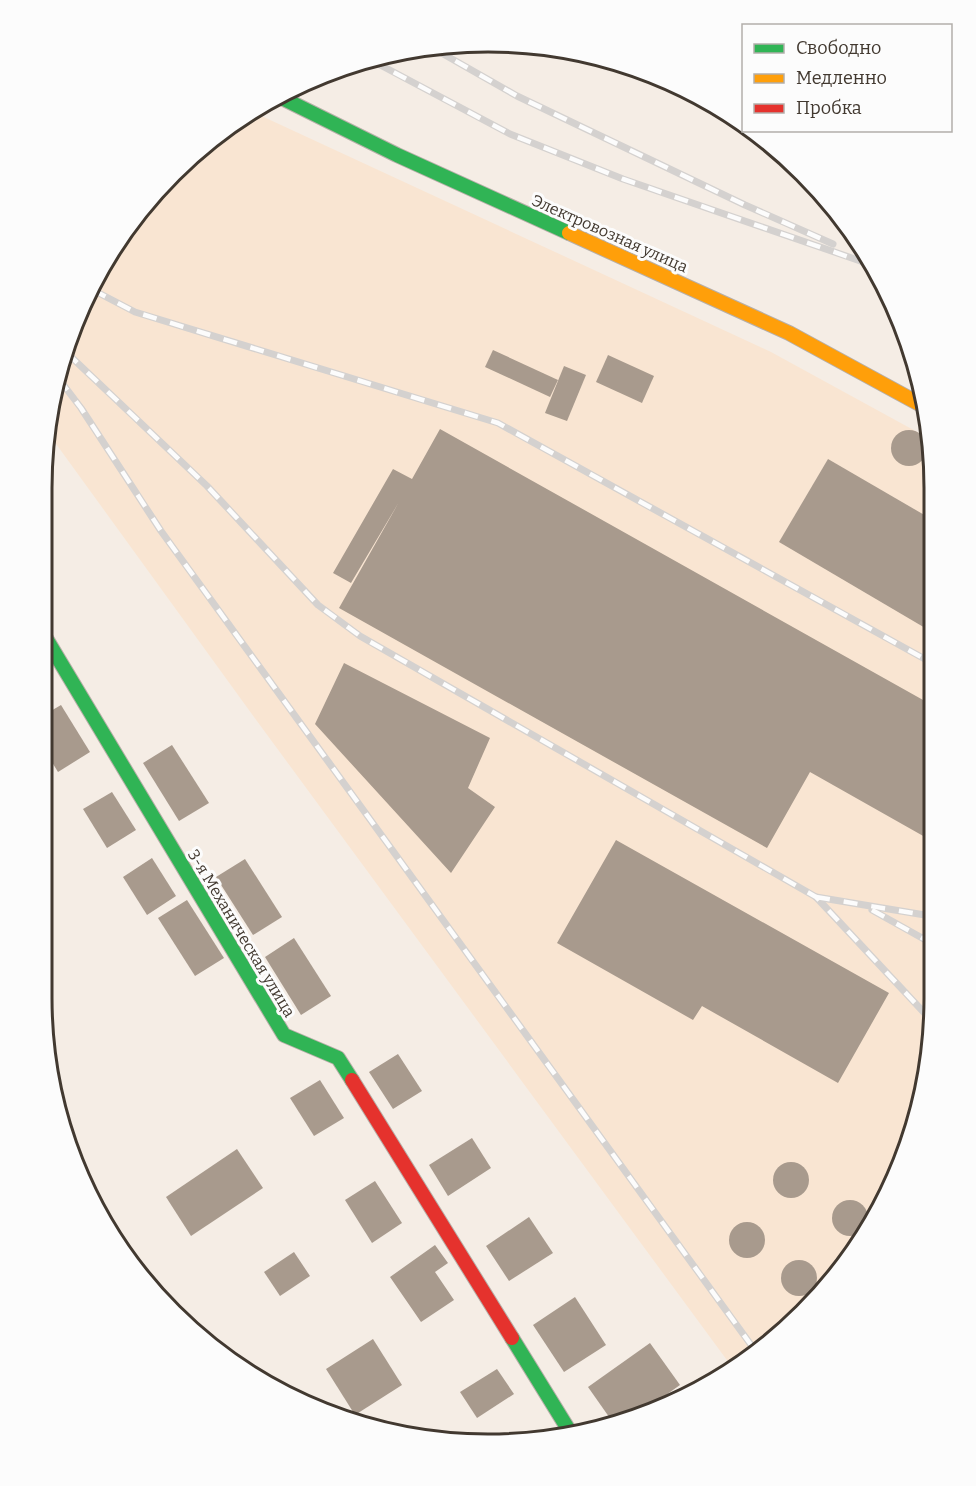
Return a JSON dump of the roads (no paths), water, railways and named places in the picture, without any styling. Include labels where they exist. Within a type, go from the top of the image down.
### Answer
[{"type":"street","name":"Электровозная улица","points":[[288,101],[397,155],[789,333],[915,401]]},
{"type":"street","name":"3-я Механическая улица","points":[[52,648],[284,1035],[338,1058],[566,1426]]},
{"type":"railway","points":[[444,55],[517,96],[745,205],[833,244]]},
{"type":"railway","points":[[381,66],[510,134],[623,179],[859,261]]},
{"type":"railway","points":[[98,293],[135,312],[498,423],[924,659]]},
{"type":"railway","points":[[73,358],[207,486],[318,605],[360,636],[816,897],[923,1012]]},
{"type":"railway","points":[[65,386],[161,531],[751,1345]]},
{"type":"railway","points":[[816,897],[924,915]]},
{"type":"railway","points":[[872,910],[924,939]]}]
